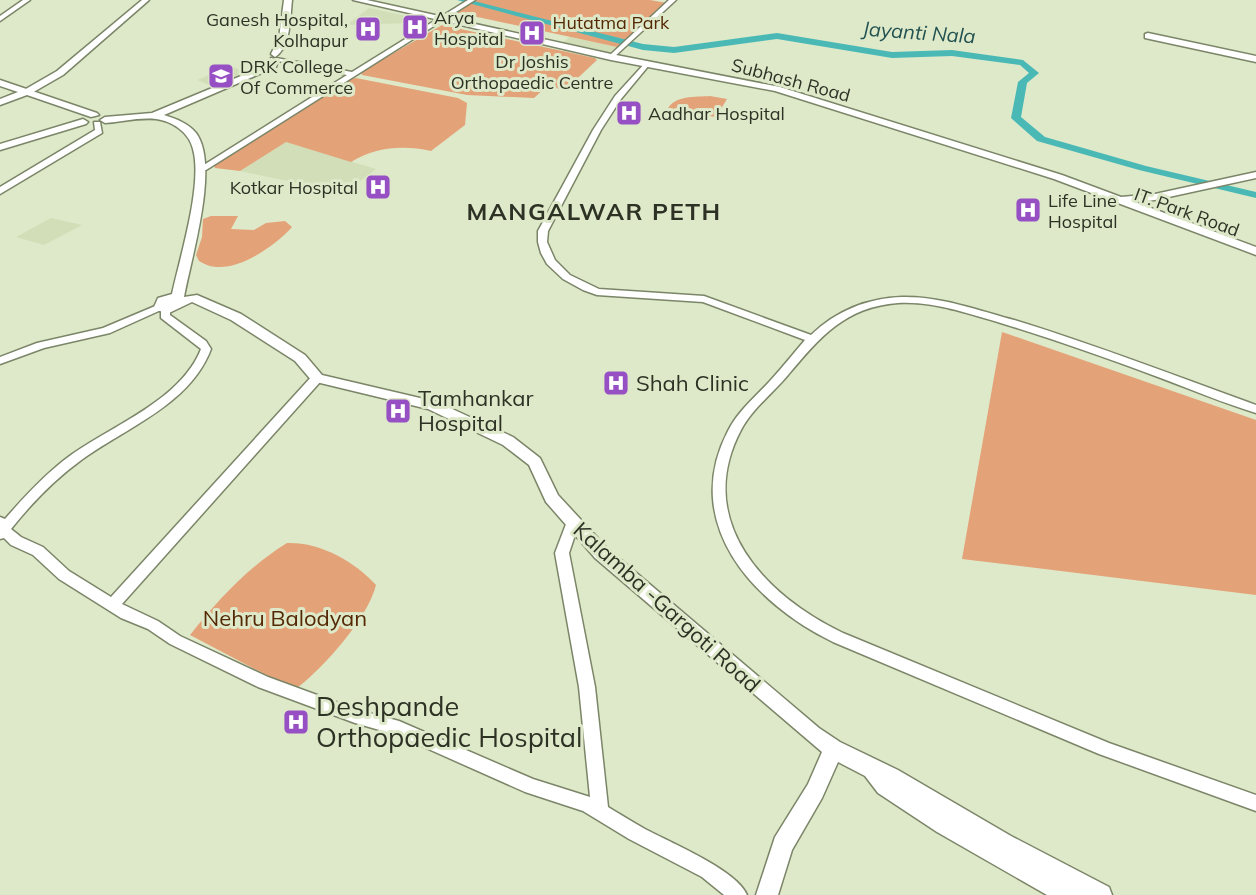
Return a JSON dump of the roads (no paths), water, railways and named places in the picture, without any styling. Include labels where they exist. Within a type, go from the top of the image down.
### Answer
[{"type":"main road","points":[[0,147],[83,122],[99,123],[153,116],[275,60],[283,38],[288,0]]},
{"type":"main road","name":"Subhash Road","points":[[357,0],[644,65]]},
{"type":"main road","name":"Subhash Road","points":[[446,20],[644,65],[760,88],[876,122],[1111,200]]},
{"type":"main road","points":[[1148,36],[1256,59]]},
{"type":"main road","points":[[0,83],[99,123]]},
{"type":"main road","points":[[0,102],[27,92]]},
{"type":"main road","points":[[153,116],[178,124],[191,132],[199,150],[203,168],[184,299]]},
{"type":"main road","points":[[1111,200],[1155,197],[1256,175]]},
{"type":"main road","name":"IT. Park Road","points":[[1111,200],[1256,251]]},
{"type":"main road","name":"IT. Park Road","points":[[1111,200],[1256,256]]},
{"type":"main road","points":[[163,308],[162,301],[184,299],[236,317],[300,358],[317,378]]},
{"type":"main road","name":"Kalamba -Gargoti Road","points":[[317,378],[432,405],[494,432],[535,462],[552,498],[600,553],[812,734],[833,749],[871,770],[891,777],[1003,844],[1101,895]]},
{"type":"main road","points":[[767,895],[783,845],[815,791],[833,749]]},
{"type":"main road","name":"Kalamba -Gargoti Road","points":[[871,770],[885,786],[944,825],[1069,895]]},
{"type":"street","points":[[0,19],[27,0]]},
{"type":"street","points":[[27,92],[60,73],[146,0]]},
{"type":"street","points":[[203,168],[352,74],[446,20],[471,0]]},
{"type":"street","points":[[611,57],[674,0]]},
{"type":"street","points":[[275,60],[352,74]]},
{"type":"street","points":[[644,65],[597,130],[543,231],[542,246],[549,260],[580,286],[597,292],[698,298],[812,339]]},
{"type":"street","points":[[0,192],[99,123]]},
{"type":"street","points":[[1256,409],[1165,374],[1039,331],[931,302],[904,300],[866,306],[836,319],[812,339],[738,420],[722,462],[719,502],[732,550],[768,592],[805,621],[856,647],[1129,758],[1256,803]]},
{"type":"street","points":[[0,361],[41,345],[106,331],[163,308],[165,316],[202,343],[206,349],[200,367],[190,380],[165,399],[74,459],[1,529],[16,541],[38,550],[64,575],[175,640],[262,682],[355,716],[399,728],[531,786],[587,804],[708,871],[738,895]]},
{"type":"street","points":[[112,604],[317,378]]},
{"type":"street","points":[[573,523],[562,553],[587,687],[600,813]]},
{"type":"waterway","name":"Jayanti Nala","points":[[461,0],[643,47],[674,50],[777,36],[892,55],[952,53],[1023,63],[1035,73],[1023,82],[1016,118],[1041,139],[1143,168],[1256,195]]},
{"type":"place","name":"Arya Hospital","points":[[415,27]]},
{"type":"place","name":"Ganesh Hospital, Kolhapur","points":[[368,29]]},
{"type":"place","name":"Dr Joshis Orthopaedic Centre","points":[[532,33]]},
{"type":"place","name":"DRK College Of Commerce","points":[[221,76]]},
{"type":"place","name":"Aadhar Hospital","points":[[629,113]]},
{"type":"place","name":"Kotkar Hospital","points":[[378,187]]},
{"type":"place","name":"Life Line Hospital","points":[[1028,210]]},
{"type":"place","name":"Shah Clinic","points":[[616,383]]},
{"type":"place","name":"Tamhankar Hospital","points":[[398,411]]},
{"type":"place","name":"Deshpande Orthopaedic Hospital","points":[[296,722]]},
{"type":"district","name":"MANGALWAR PETH","points":[[594,211]]},
{"type":"park label","name":"Hutatma Park","points":[[611,22]]},
{"type":"park label","name":"Nehru Balodyan","points":[[285,618]]}]
